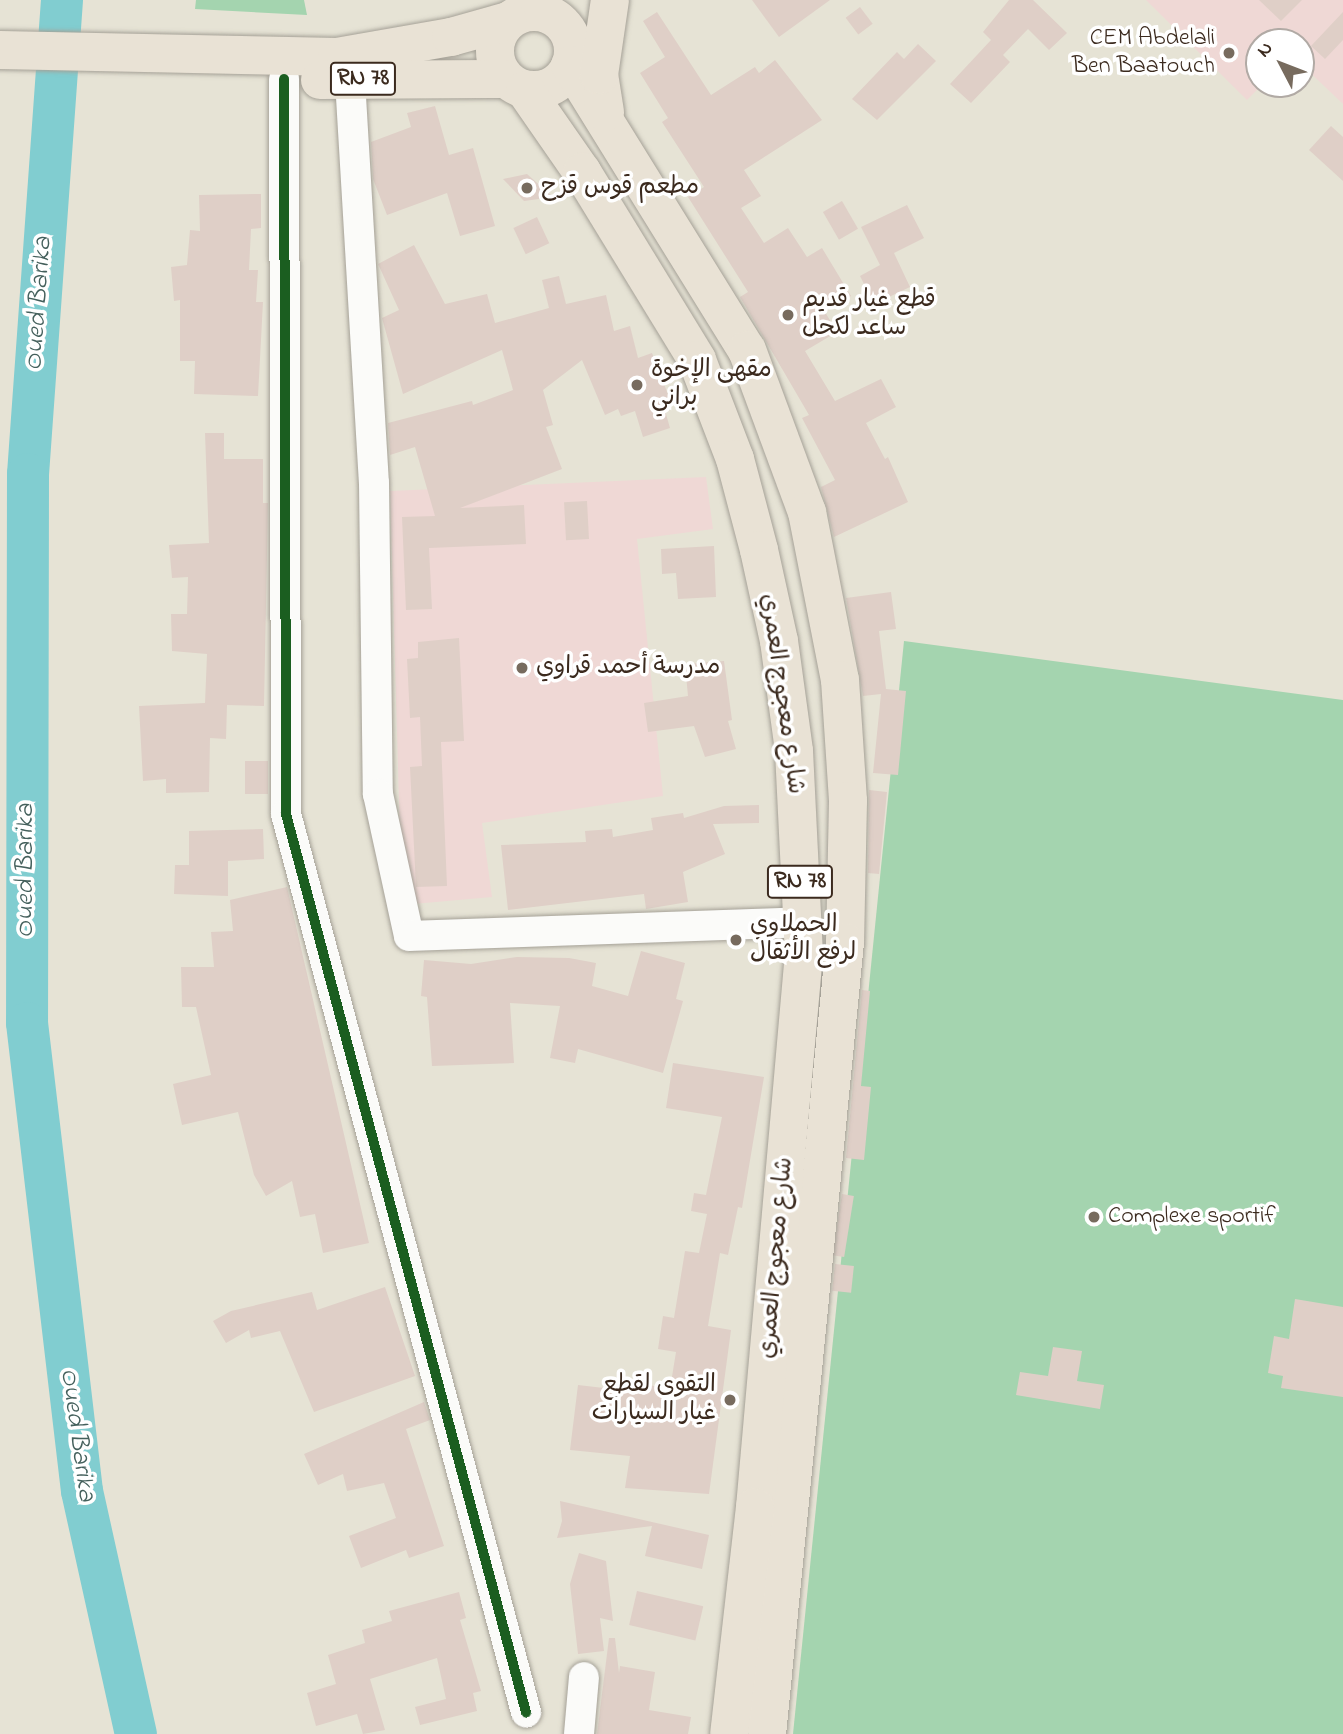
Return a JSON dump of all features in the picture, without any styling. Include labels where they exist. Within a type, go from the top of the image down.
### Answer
[{"type":"main road","points":[[0,50],[221,66],[337,57],[450,37],[544,26],[608,0]]},
{"type":"main road","name":"RN 78","points":[[607,121],[599,75],[608,0]]},
{"type":"main road","points":[[515,84],[548,88],[544,26]]},
{"type":"main road","name":"شارع معجوج العمري","points":[[729,1734],[755,1507],[804,954],[794,751],[779,640],[735,460],[697,360],[582,172],[515,84],[498,68],[495,43],[544,26],[607,121],[747,350],[807,512],[840,680],[848,801],[845,942],[767,1734]]},
{"type":"main road","name":"RN 78","points":[[0,73],[221,66],[284,79],[515,84]]},
{"type":"street","points":[[284,79],[286,814],[526,1712]]},
{"type":"street","points":[[350,80],[374,483],[378,794],[409,936],[802,922]]},
{"type":"street","points":[[579,1734],[584,1677]]},
{"type":"shaded area","name":"CEM Abdelali Ben Baatouch","points":[[1146,0],[1343,0],[1343,104],[1315,77],[1315,28],[1245,28],[1247,100]]},
{"type":"shaded area","name":"مدرسة أحمد قراوي","points":[[706,477],[713,529],[637,539],[663,796],[482,823],[492,897],[402,905],[390,491]]},
{"type":"green space","points":[[196,0],[304,0],[307,15],[195,9]]},
{"type":"green space","name":"Complexe sportif","points":[[904,641],[1343,700],[1343,1734],[793,1734]]},
{"type":"building","points":[[752,0],[830,0],[779,37]]},
{"type":"building","points":[[1009,0],[1033,0],[1067,33],[1049,50],[1028,29],[1003,55],[1010,62],[971,103],[950,84],[991,40],[983,32]]},
{"type":"building","points":[[1259,0],[1302,0],[1281,21]]},
{"type":"building","points":[[860,7],[873,24],[858,35],[846,18]]},
{"type":"building","points":[[657,12],[711,95],[755,67],[759,73],[775,60],[822,120],[744,170],[761,196],[741,208],[764,243],[788,228],[807,257],[822,248],[851,296],[825,312],[837,332],[805,351],[835,401],[881,379],[896,407],[866,423],[885,459],[888,457],[908,502],[834,537],[821,487],[835,480],[802,418],[809,415],[740,297],[748,292],[688,197],[704,187],[662,122],[668,118],[640,73],[665,57],[643,21]]},
{"type":"building","points":[[1343,12],[1343,40],[1325,59],[1315,50],[1315,42]]},
{"type":"building","points":[[918,44],[936,61],[877,120],[852,99],[897,52],[904,59]]},
{"type":"building","points":[[435,106],[449,155],[473,148],[495,226],[460,236],[447,193],[387,215],[373,179],[371,142],[411,127],[407,113]]},
{"type":"building","points":[[1331,126],[1343,137],[1343,181],[1309,150]]},
{"type":"building","name":"مطعم قوس قزح","points":[[527,174],[553,197],[524,201],[503,179]]},
{"type":"building","points":[[261,194],[261,228],[251,229],[249,270],[258,270],[256,302],[263,302],[258,396],[194,394],[195,361],[180,361],[180,300],[174,301],[171,267],[187,265],[190,230],[200,231],[199,195]]},
{"type":"building","points":[[842,201],[858,229],[839,240],[823,212]]},
{"type":"building","points":[[907,205],[924,238],[894,253],[910,287],[874,304],[860,276],[880,265],[861,227]]},
{"type":"building","points":[[537,217],[549,243],[526,254],[513,228]]},
{"type":"building","points":[[414,245],[445,304],[487,294],[495,323],[549,308],[542,280],[559,276],[566,304],[606,295],[614,331],[630,326],[638,358],[652,353],[669,397],[662,400],[670,428],[643,437],[635,411],[621,416],[618,409],[605,415],[582,360],[543,390],[553,425],[546,427],[562,469],[460,508],[524,505],[526,544],[429,548],[432,609],[406,610],[402,517],[435,516],[415,447],[390,455],[388,423],[472,401],[473,405],[513,390],[502,350],[403,394],[382,318],[399,310],[378,264]]},
{"type":"building","points":[[205,433],[224,433],[224,459],[263,459],[263,503],[268,503],[264,706],[227,705],[226,739],[210,738],[209,792],[166,793],[166,779],[143,781],[139,706],[205,703],[207,654],[172,651],[171,614],[187,614],[188,577],[172,578],[169,545],[209,543]]},
{"type":"building","points":[[587,501],[589,539],[566,540],[564,502]]},
{"type":"building","points":[[714,546],[716,597],[678,599],[676,573],[662,574],[661,549]]},
{"type":"building","points":[[891,592],[896,629],[879,631],[886,689],[906,691],[898,775],[873,773],[881,694],[863,696],[846,598]]},
{"type":"building","points":[[459,638],[464,741],[441,742],[447,886],[416,887],[410,767],[422,766],[420,717],[410,718],[407,659],[418,658],[418,642]]},
{"type":"building","points":[[724,661],[732,720],[728,721],[736,749],[705,757],[694,726],[648,732],[644,703],[688,696],[685,664]]},
{"type":"building","points":[[245,761],[268,761],[268,794],[245,794]]},
{"type":"building","points":[[869,790],[887,792],[879,874],[868,873]]},
{"type":"building","points":[[759,805],[759,823],[713,824],[725,854],[683,872],[688,902],[646,909],[644,894],[508,910],[501,845],[586,842],[585,831],[612,829],[613,837],[653,830],[651,818],[683,813],[684,818],[724,806]]},
{"type":"building","points":[[263,829],[264,859],[228,861],[228,896],[174,894],[175,865],[189,865],[189,831]]},
{"type":"building","points":[[287,887],[369,1243],[323,1253],[315,1214],[300,1217],[292,1181],[266,1196],[254,1175],[238,1112],[182,1125],[173,1084],[211,1075],[196,1007],[182,1007],[181,967],[214,967],[211,932],[233,931],[230,900]]},
{"type":"building","points":[[641,951],[685,963],[676,999],[683,1001],[663,1073],[578,1049],[575,1063],[550,1058],[560,1006],[510,1003],[514,1063],[432,1066],[427,997],[421,996],[424,960],[471,964],[517,957],[569,958],[596,963],[592,986],[628,996]]},
{"type":"building","points":[[862,990],[870,991],[861,1086],[871,1087],[864,1160],[846,1158]]},
{"type":"building","points":[[673,1063],[764,1077],[742,1208],[738,1207],[728,1255],[720,1253],[708,1326],[731,1330],[709,1494],[625,1488],[630,1456],[570,1450],[578,1385],[647,1393],[649,1385],[670,1389],[676,1352],[658,1349],[663,1316],[674,1318],[685,1251],[699,1253],[707,1214],[691,1211],[694,1193],[706,1195],[722,1117],[666,1108]]},
{"type":"building","points":[[842,1194],[854,1196],[844,1257],[832,1255]]},
{"type":"building","points":[[835,1264],[854,1266],[851,1293],[832,1291]]},
{"type":"building","points":[[385,1287],[415,1376],[314,1412],[280,1331],[251,1338],[249,1330],[226,1343],[213,1321],[231,1311],[312,1292],[317,1310]]},
{"type":"building","points":[[1295,1299],[1343,1307],[1343,1397],[1281,1388],[1283,1376],[1268,1373],[1274,1336],[1289,1339]]},
{"type":"building","points":[[1053,1347],[1082,1351],[1077,1381],[1104,1385],[1100,1409],[1016,1395],[1020,1372],[1048,1376]]},
{"type":"building","points":[[424,1402],[430,1420],[406,1429],[444,1546],[409,1558],[406,1550],[361,1568],[349,1536],[396,1518],[384,1483],[347,1491],[343,1474],[318,1485],[304,1454]]},
{"type":"building","points":[[560,1501],[709,1535],[702,1569],[645,1556],[652,1526],[557,1538],[562,1521]]},
{"type":"building","points":[[579,1553],[606,1561],[613,1621],[600,1618],[604,1651],[578,1654],[570,1584]]},
{"type":"building","points":[[637,1591],[703,1606],[695,1640],[629,1625]]},
{"type":"building","points":[[459,1592],[466,1618],[460,1620],[481,1691],[473,1693],[477,1711],[420,1725],[415,1707],[446,1699],[437,1658],[370,1679],[385,1730],[363,1734],[357,1714],[316,1726],[307,1693],[336,1684],[328,1655],[365,1643],[362,1630],[392,1621],[389,1611]]},
{"type":"building","points":[[609,1638],[615,1638],[619,1673],[620,1666],[655,1672],[649,1710],[691,1717],[688,1734],[597,1734]]},
{"type":"waterway","name":"Oued Barika","points":[[62,0],[28,474],[27,1023],[82,1491],[136,1734]]},
{"type":"cycle path","points":[[284,79],[286,814],[526,1712]]},
{"type":"place","name":"CEM Abdelali Ben Baatouch","points":[[1229,53]]},
{"type":"place","name":"مطعم قوس قزح","points":[[527,188]]},
{"type":"place","name":"قطع غيار قديم ساعد لكحل","points":[[788,315]]},
{"type":"place","name":"مقهى الإخوة براني","points":[[637,385]]},
{"type":"place","name":"مدرسة أحمد قراوي","points":[[522,668]]},
{"type":"place","name":"الحملاوي لرفع الأثقال","points":[[736,940]]},
{"type":"place","name":"Complexe sportif","points":[[1094,1217]]},
{"type":"place","name":"التقوى لقطع غيار السيارات","points":[[730,1400]]}]
